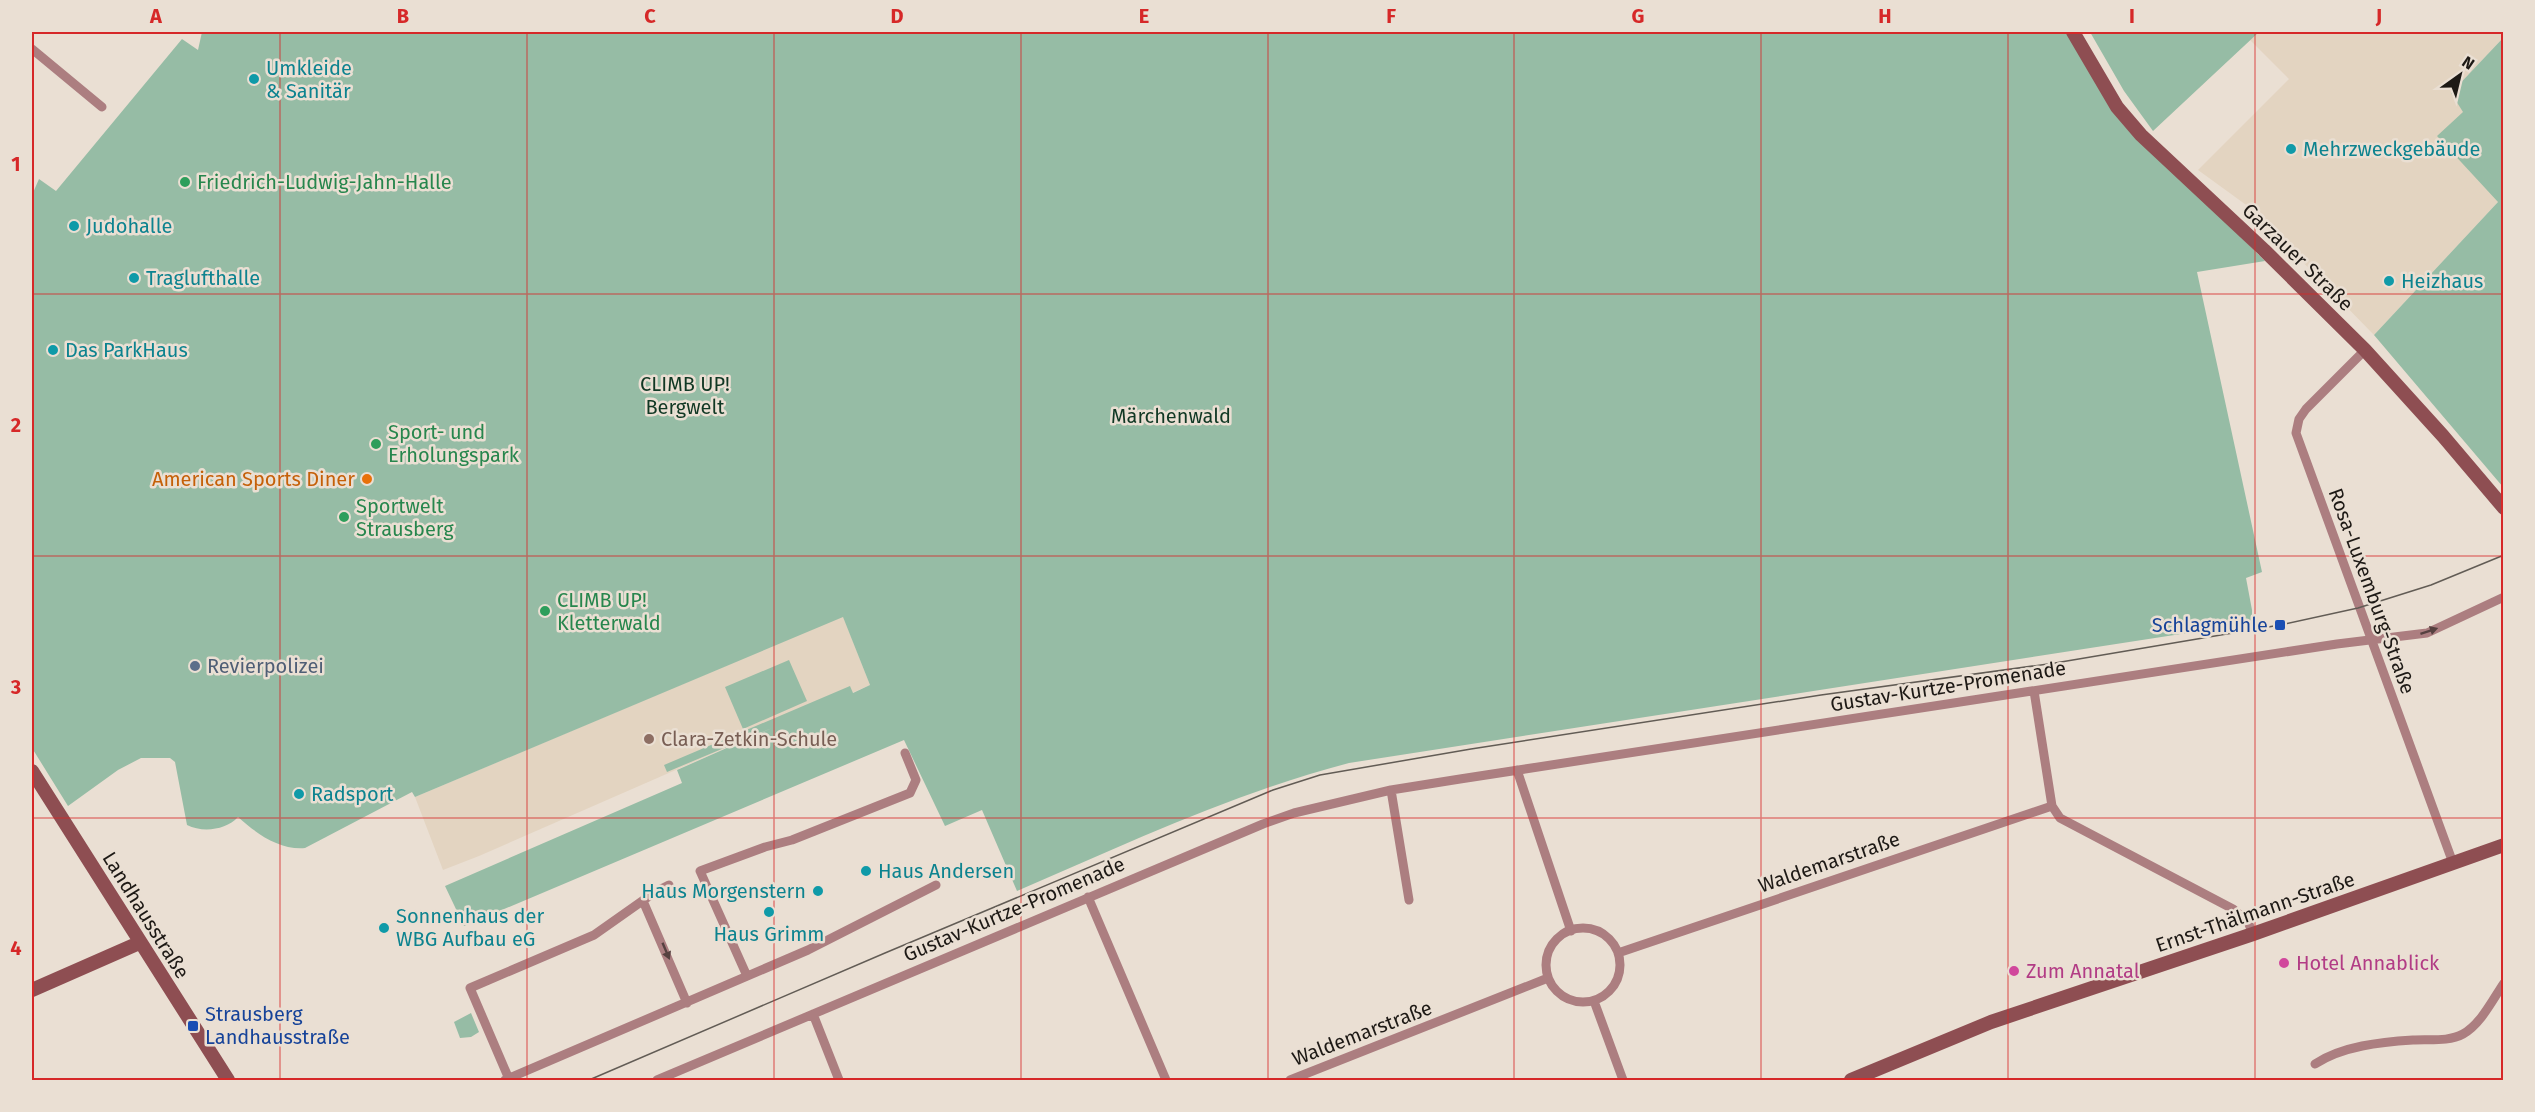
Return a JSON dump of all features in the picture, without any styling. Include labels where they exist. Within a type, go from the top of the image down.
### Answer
[{"type":"street","name":"Garzauer Straße","points":[[2073,32],[2117,107],[2141,135],[2264,250],[2364,350],[2444,436],[2504,508]]},
{"type":"street","points":[[32,49],[102,107]]},
{"type":"street","name":"Rosa-Luxemburg-Straße","points":[[2364,350],[2311,404],[2300,419],[2296,433],[2453,863]]},
{"type":"street","name":"Gustav-Kurtze-Promenade","points":[[657,1080],[1088,897],[1294,813],[1391,790],[2427,633],[2504,597]]},
{"type":"street","points":[[2034,691],[2052,806],[2056,814],[2065,823],[2233,909],[2248,922],[2253,934]]},
{"type":"street","points":[[747,976],[700,871],[765,847],[792,840],[910,793],[916,780],[905,753]]},
{"type":"street","points":[[1517,770],[1519,783],[1571,931]]},
{"type":"street","name":"Landhausstraße","points":[[32,771],[227,1080]]},
{"type":"street","points":[[1391,790],[1408,900]]},
{"type":"street","name":"Waldemarstraße","points":[[1618,953],[2052,806]]},
{"type":"street","name":"Ernst-Thälmann-Straße","points":[[1851,1080],[1991,1022],[2253,934],[2504,845]]},
{"type":"street","points":[[669,885],[594,935],[470,988],[507,1080],[808,950],[936,885]]},
{"type":"street","points":[[1088,897],[1166,1080]]},
{"type":"street","points":[[643,901],[687,1003]]},
{"type":"street","points":[[1592,930],[1603,934],[1618,953],[1620,965],[1613,987],[1605,996],[1594,1001],[1583,1002],[1562,996],[1548,978],[1546,968],[1549,952],[1557,939],[1571,931],[1592,930]]},
{"type":"street","points":[[32,990],[140,943]]},
{"type":"street","name":"Waldemarstraße","points":[[1290,1080],[1548,978]]},
{"type":"street","points":[[2315,1064],[2329,1054],[2376,1044],[2451,1038],[2464,1034],[2504,983]]},
{"type":"street","points":[[1594,1001],[1623,1080]]},
{"type":"street","points":[[813,1014],[839,1080]]},
{"type":"shaded area","points":[[2259,32],[2503,32],[2503,38],[2451,93],[2464,111],[2498,202],[2374,335],[2249,207],[2198,170],[2289,79],[2250,40]]},
{"type":"shaded area","name":"Clara-Zetkin-Schule","points":[[843,616],[870,685],[443,870],[415,797]]},
{"type":"green space","name":"Märchenwald","points":[[202,32],[2067,32],[2124,122],[2265,261],[2197,272],[2262,572],[2246,578],[2252,623],[1349,763],[1222,804],[1017,891],[982,810],[945,826],[904,740],[464,926],[445,886],[682,783],[677,770],[772,728],[667,772],[664,765],[850,686],[853,693],[870,685],[843,617],[415,797],[412,792],[305,848],[277,844],[238,817],[227,825],[214,829],[200,829],[187,825],[175,762],[170,758],[141,758],[118,770],[68,806],[32,748],[32,195],[39,179],[56,191],[182,39],[198,50]]},
{"type":"green space","points":[[2090,32],[2259,32],[2153,131],[2124,91]]},
{"type":"green space","points":[[2503,38],[2503,487],[2374,335],[2498,202],[2437,136],[2463,112],[2451,93]]},
{"type":"green space","points":[[789,660],[807,701],[743,729],[725,687]]},
{"type":"green space","points":[[471,1013],[479,1032],[471,1037],[460,1038],[454,1022]]},
{"type":"tram line","points":[[589,1080],[1273,790],[1320,775],[1471,749],[1821,695],[2055,663],[2280,625],[2358,608],[2431,585],[2504,555]]},
{"type":"place","name":"Umkleide & Sanitär","points":[[254,79]]},
{"type":"place","name":"Mehrzweckgebäude","points":[[2291,149]]},
{"type":"place","name":"Friedrich-Ludwig-Jahn-Halle","points":[[185,182]]},
{"type":"place","name":"Judohalle","points":[[74,226]]},
{"type":"place","name":"Traglufthalle","points":[[134,278]]},
{"type":"place","name":"Heizhaus","points":[[2389,281]]},
{"type":"place","name":"Das ParkHaus","points":[[53,350]]},
{"type":"place","name":"Sport- und Erholungspark","points":[[376,444]]},
{"type":"place","name":"American Sports Diner","points":[[367,479]]},
{"type":"place","name":"Sportwelt Strausberg","points":[[344,517]]},
{"type":"place","name":"CLIMB UP! Kletterwald","points":[[545,611]]},
{"type":"place","name":"Schlagmühle","points":[[2280,625]]},
{"type":"place","name":"Revierpolizei","points":[[195,666]]},
{"type":"place","name":"Clara-Zetkin-Schule","points":[[649,739]]},
{"type":"place","name":"Radsport","points":[[299,794]]},
{"type":"place","name":"Haus Andersen","points":[[866,871]]},
{"type":"place","name":"Haus Morgenstern","points":[[818,891]]},
{"type":"place","name":"Haus Grimm","points":[[769,912]]},
{"type":"place","name":"Sonnenhaus der WBG Aufbau eG","points":[[384,928]]},
{"type":"place","name":"Hotel Annablick","points":[[2284,963]]},
{"type":"place","name":"Zum Annatal","points":[[2014,971]]},
{"type":"place","name":"Strausberg Landhausstraße","points":[[193,1026]]},
{"type":"park label","name":"CLIMB UP! Bergwelt","points":[[685,396]]}]
